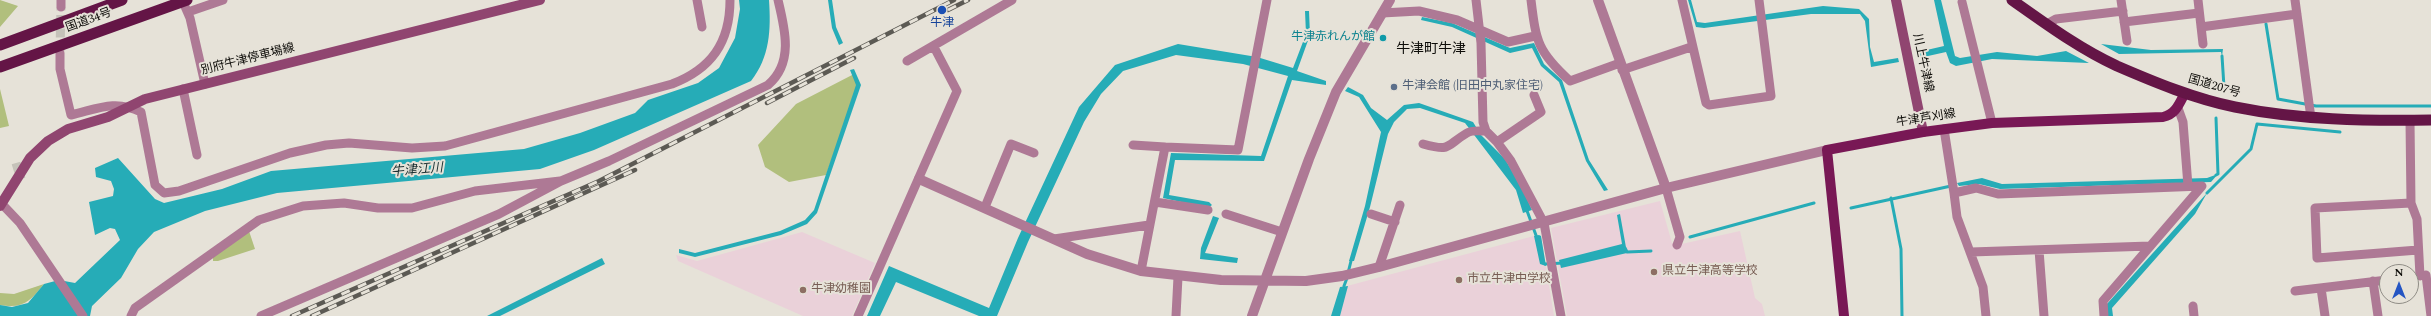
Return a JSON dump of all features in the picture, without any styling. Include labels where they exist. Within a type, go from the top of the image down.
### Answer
[{"type":"highway","name":"国道34号","points":[[2,42],[122,0]]},
{"type":"highway","name":"国道207号","points":[[2012,0],[2047,24],[2117,66],[2185,93],[2233,107],[2310,110],[2410,120],[2431,120]]},
{"type":"highway","name":"国道34号","points":[[0,67],[184,1]]},
{"type":"main road","name":"別府牛津停車場線","points":[[1,205],[18,174],[30,158],[48,141],[68,129],[108,117],[145,99],[540,0]]},
{"type":"main road","name":"川上牛津線","points":[[1896,0],[1922,132]]},
{"type":"main road","points":[[2178,108],[2185,93]]},
{"type":"main road","name":"牛津芦刈線","points":[[1827,150],[1922,132],[1992,123],[2163,117],[2172,115],[2178,108]]},
{"type":"main road","points":[[1827,150],[1844,316]]},
{"type":"street","points":[[188,12],[223,0]]},
{"type":"street","points":[[697,0],[702,28]]},
{"type":"street","points":[[60,52],[60,69],[71,116],[115,104],[130,106],[141,112],[155,185],[164,193],[179,190],[290,153],[326,145],[349,143],[412,148],[445,146],[664,86],[692,76],[715,56],[725,33],[730,0]]},
{"type":"street","points":[[261,316],[499,214],[561,181],[609,161],[768,84],[778,77],[782,65],[785,46],[785,31],[778,0]]},
{"type":"street","points":[[907,61],[934,47],[1012,0]]},
{"type":"street","points":[[1133,145],[1238,150],[1267,0]]},
{"type":"street","points":[[1252,316],[1266,281],[1282,232],[1336,92],[1390,0]]},
{"type":"street","points":[[1476,0],[1481,43],[1483,122],[1486,131],[1497,142],[1510,161],[1537,225],[1552,263],[1561,316]]},
{"type":"street","points":[[1531,0],[1535,36],[1549,63],[1570,82],[1691,47]]},
{"type":"street","points":[[1598,0],[1666,188],[1680,238],[1677,245]]},
{"type":"street","points":[[1683,0],[1691,47],[1706,103],[1709,105],[1770,96],[1759,0]]},
{"type":"street","points":[[2121,0],[2127,41]]},
{"type":"street","points":[[2198,0],[2203,44]]},
{"type":"street","points":[[2295,0],[2310,110]]},
{"type":"street","points":[[184,1],[205,84]]},
{"type":"street","points":[[1962,2],[1976,53],[1992,123]]},
{"type":"street","points":[[1382,13],[1419,12],[1457,20],[1479,31],[1508,42],[1535,36]]},
{"type":"street","points":[[2047,24],[2056,19],[2123,12]]},
{"type":"street","points":[[2124,22],[2200,13]]},
{"type":"street","points":[[2201,27],[2297,14]]},
{"type":"street","points":[[858,316],[957,91],[934,47]]},
{"type":"street","points":[[183,89],[197,155]]},
{"type":"street","points":[[1497,142],[1541,112],[1534,95]]},
{"type":"street","points":[[2178,108],[2183,122],[2188,186]]},
{"type":"street","points":[[2410,120],[2411,203],[2418,219],[2418,250],[2431,316]]},
{"type":"street","points":[[1944,129],[1957,217],[1983,287],[1986,316]]},
{"type":"street","points":[[1423,144],[1441,149],[1453,144],[1468,132],[1486,131]]},
{"type":"street","points":[[985,207],[1011,144],[1034,153]]},
{"type":"street","points":[[1140,271],[1165,147]]},
{"type":"street","points":[[919,179],[1109,263],[1140,271],[1178,277],[1266,281],[1306,281],[1353,274],[1537,225],[1666,188],[1827,150]]},
{"type":"street","points":[[131,316],[134,308],[259,220],[303,206],[344,203],[378,208],[412,208],[475,191],[561,181]]},
{"type":"street","points":[[1954,193],[1976,188],[1998,194],[2202,186],[2103,301],[2104,316]]},
{"type":"street","points":[[1155,202],[1208,210]]},
{"type":"street","points":[[2411,203],[2315,208],[2317,258],[2418,250]]},
{"type":"street","points":[[1,205],[20,223],[83,316]]},
{"type":"street","points":[[1380,267],[1400,205]]},
{"type":"street","points":[[1226,214],[1282,232]]},
{"type":"street","points":[[1371,214],[1395,222]]},
{"type":"street","points":[[1054,239],[1149,225]]},
{"type":"street","points":[[1971,252],[2150,246]]},
{"type":"street","points":[[2039,250],[2044,316]]},
{"type":"street","points":[[1176,316],[1178,277]]},
{"type":"street","points":[[2373,281],[2378,316]]},
{"type":"street","points":[[2295,291],[2379,281]]},
{"type":"street","points":[[2321,288],[2325,316]]},
{"type":"street","points":[[2193,306],[2194,316]]},
{"type":"shaded area","name":"県立牛津高等学校","points":[[1660,201],[1672,243],[1677,245],[1740,231],[1755,298],[1762,304],[1765,316],[1567,316],[1551,228]]},
{"type":"shaded area","name":"牛津幼稚園","points":[[802,232],[875,263],[852,316],[803,316],[678,261],[676,255],[697,261]]},
{"type":"shaded area","name":"市立牛津中学校","points":[[1534,236],[1541,236],[1554,316],[1338,316],[1347,286]]},
{"type":"green space","points":[[0,0],[18,6],[0,27]]},
{"type":"green space","points":[[854,74],[859,84],[826,175],[789,182],[765,167],[758,145],[796,104]]},
{"type":"green space","points":[[0,89],[9,126],[0,128]]},
{"type":"green space","points":[[249,231],[255,249],[218,261],[213,261],[213,257]]},
{"type":"green space","points":[[44,284],[35,295],[21,305],[0,305],[0,293],[14,294]]},
{"type":"water","name":"牛津江川","points":[[739,0],[769,0],[770,22],[766,53],[751,81],[594,150],[540,169],[277,193],[205,211],[154,232],[138,249],[121,278],[92,306],[90,316],[0,316],[0,305],[12,307],[28,303],[44,284],[59,280],[75,283],[120,240],[115,229],[110,228],[95,235],[89,202],[113,196],[114,189],[111,181],[96,177],[95,168],[118,158],[155,199],[164,203],[222,189],[271,171],[524,149],[580,133],[635,113],[648,100],[698,83],[719,68],[735,38],[740,9]]},
{"type":"water","points":[[828,0],[832,0],[836,27],[843,43],[839,45],[832,28]]},
{"type":"water","points":[[1688,0],[1691,0],[1697,22],[1705,23],[1823,6],[1859,9],[1869,19],[1870,47],[1874,62],[1898,58],[1899,62],[1871,67],[1865,21],[1860,14],[1811,14],[1704,28],[1696,27]]},
{"type":"water","points":[[1934,0],[1941,0],[1955,56],[1960,58],[1997,52],[2037,56],[2066,51],[2089,63],[1992,59],[1956,66],[1950,63],[1946,52],[1919,58],[1918,52],[1944,46]]},
{"type":"water","points":[[1305,11],[1309,11],[1310,35],[1297,71],[1326,81],[1326,85],[1292,80],[1264,161],[1175,160],[1169,195],[1209,202],[1212,205],[1208,208],[1163,198],[1171,153],[1261,156],[1288,76],[1243,64],[1176,55],[1123,71],[1101,94],[1084,122],[1028,242],[997,316],[979,316],[896,282],[880,316],[867,316],[889,266],[989,308],[1018,238],[1079,107],[1115,65],[1178,44],[1257,57],[1293,68],[1306,34]]},
{"type":"water","points":[[1422,17],[1452,23],[1510,48],[1534,43],[1544,64],[1562,80],[1589,160],[1608,190],[1604,191],[1586,161],[1559,82],[1541,66],[1532,48],[1510,53],[1452,27],[1421,20]]},
{"type":"water","points":[[2101,44],[2151,50],[2223,49],[2222,56],[2221,52],[2119,54]]},
{"type":"water","points":[[854,69],[861,85],[817,213],[807,224],[781,235],[695,257],[679,253],[679,249],[695,253],[780,231],[805,220],[814,210],[856,85],[850,70]]},
{"type":"water","points":[[1348,87],[1363,95],[1371,108],[1387,120],[1404,105],[1419,103],[1473,122],[1481,135],[1505,159],[1522,188],[1532,210],[1523,213],[1516,190],[1465,123],[1420,108],[1407,109],[1394,122],[1388,134],[1370,207],[1354,261],[1349,261],[1365,206],[1381,132],[1359,97],[1345,91]]},
{"type":"water","points":[[2218,174],[2211,182],[2000,189],[1979,184],[1959,186],[1957,183],[1982,178],[2002,184],[2207,178]]},
{"type":"water","points":[[2207,193],[2195,214],[2112,308],[2113,316],[2107,316],[2106,305]]},
{"type":"water","points":[[1620,214],[1627,253],[1561,268],[1559,260],[1622,244],[1617,215]]},
{"type":"water","points":[[1213,216],[1219,218],[1205,253],[1238,258],[1237,263],[1200,259],[1201,248]]},
{"type":"water","points":[[1534,236],[1541,236],[1546,266],[1540,264]]},
{"type":"water","points":[[602,258],[605,264],[500,316],[487,316]]},
{"type":"water","points":[[1348,286],[1340,316],[1331,316],[1340,287]]},
{"type":"waterway","points":[[2266,24],[2278,99],[2316,106],[2431,106]]},
{"type":"waterway","points":[[2222,56],[2224,87]]},
{"type":"waterway","points":[[2216,118],[2218,174],[2216,175]]},
{"type":"waterway","points":[[2207,193],[2251,149],[2257,124],[2340,132]]},
{"type":"waterway","points":[[1851,208],[1951,186]]},
{"type":"waterway","points":[[1891,198],[1901,249],[1902,316]]},
{"type":"waterway","points":[[1690,237],[1814,203]]},
{"type":"waterway","points":[[1526,208],[1537,238]]},
{"type":"waterway","points":[[1625,248],[1627,252],[1651,251]]},
{"type":"waterway","points":[[1348,273],[1351,261]]},
{"type":"waterway","points":[[1542,262],[1545,264],[1563,263]]},
{"type":"waterway","points":[[1344,286],[1347,278]]},
{"type":"tunnel","points":[[60,51],[61,7]]},
{"type":"tunnel","points":[[16,163],[21,179]]},
{"type":"railway","points":[[292,316],[599,181],[954,0]]},
{"type":"railway","points":[[948,10],[968,0]]},
{"type":"railway","points":[[767,103],[854,58]]},
{"type":"railway","points":[[312,316],[635,170]]},
{"type":"place","name":"牛津","points":[[942,10]]},
{"type":"place","name":"牛津赤れんが館","points":[[1383,38]]},
{"type":"place","name":"牛津会館 (旧田中丸家住宅)","points":[[1394,87]]},
{"type":"place","name":"県立牛津高等学校","points":[[1654,272]]},
{"type":"place","name":"市立牛津中学校","points":[[1459,280]]},
{"type":"place","name":"牛津幼稚園","points":[[803,290]]},
{"type":"district","name":"牛津町牛津","points":[[1431,50]]}]
